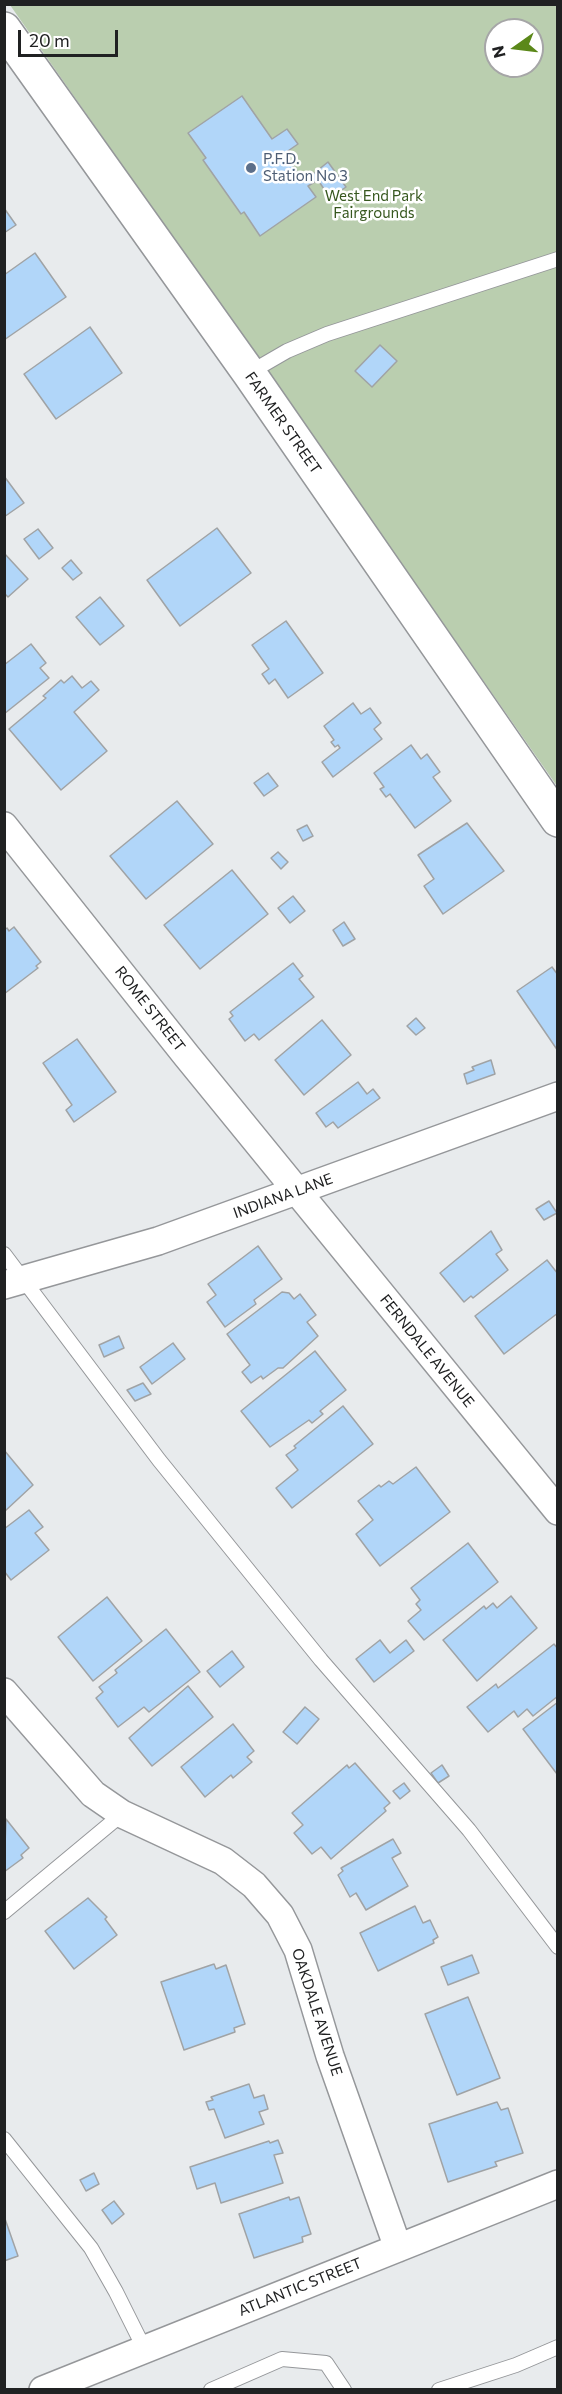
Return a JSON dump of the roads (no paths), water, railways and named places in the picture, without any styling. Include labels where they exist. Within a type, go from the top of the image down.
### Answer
[{"type":"street","name":"FARMER STREET","points":[[4,29],[249,373],[558,820]]},
{"type":"street","name":"ROME STREET","points":[[4,826],[297,1191]]},
{"type":"street","name":"INDIANA LANE","points":[[13,1283],[158,1241],[558,1096]]},
{"type":"street","name":"FERNDALE AVENUE","points":[[297,1191],[558,1511]]},
{"type":"street","name":"OAKDALE AVENUE","points":[[4,1692],[83,1785],[122,1814],[223,1861],[254,1885],[280,1915],[298,1950],[330,2056],[398,2248]]},
{"type":"street","name":"ATLANTIC STREET","points":[[43,2390],[558,2184]]},
{"type":"lane","points":[[249,373],[287,351],[327,334],[558,259]]},
{"type":"lane","points":[[4,1254],[13,1283],[321,1660],[469,1830],[558,1947]]},
{"type":"lane","points":[[4,1912],[122,1814]]},
{"type":"lane","points":[[4,2139],[91,2248],[144,2348]]},
{"type":"lane","points":[[438,2390],[516,2365],[558,2347]]},
{"type":"lane","points":[[211,2390],[282,2359],[326,2363],[344,2390]]},
{"type":"place","name":"P.F.D. Station No 3","points":[[251,168]]},
{"type":"park label","name":"West End Park Fairgrounds","points":[[374,204]]}]
